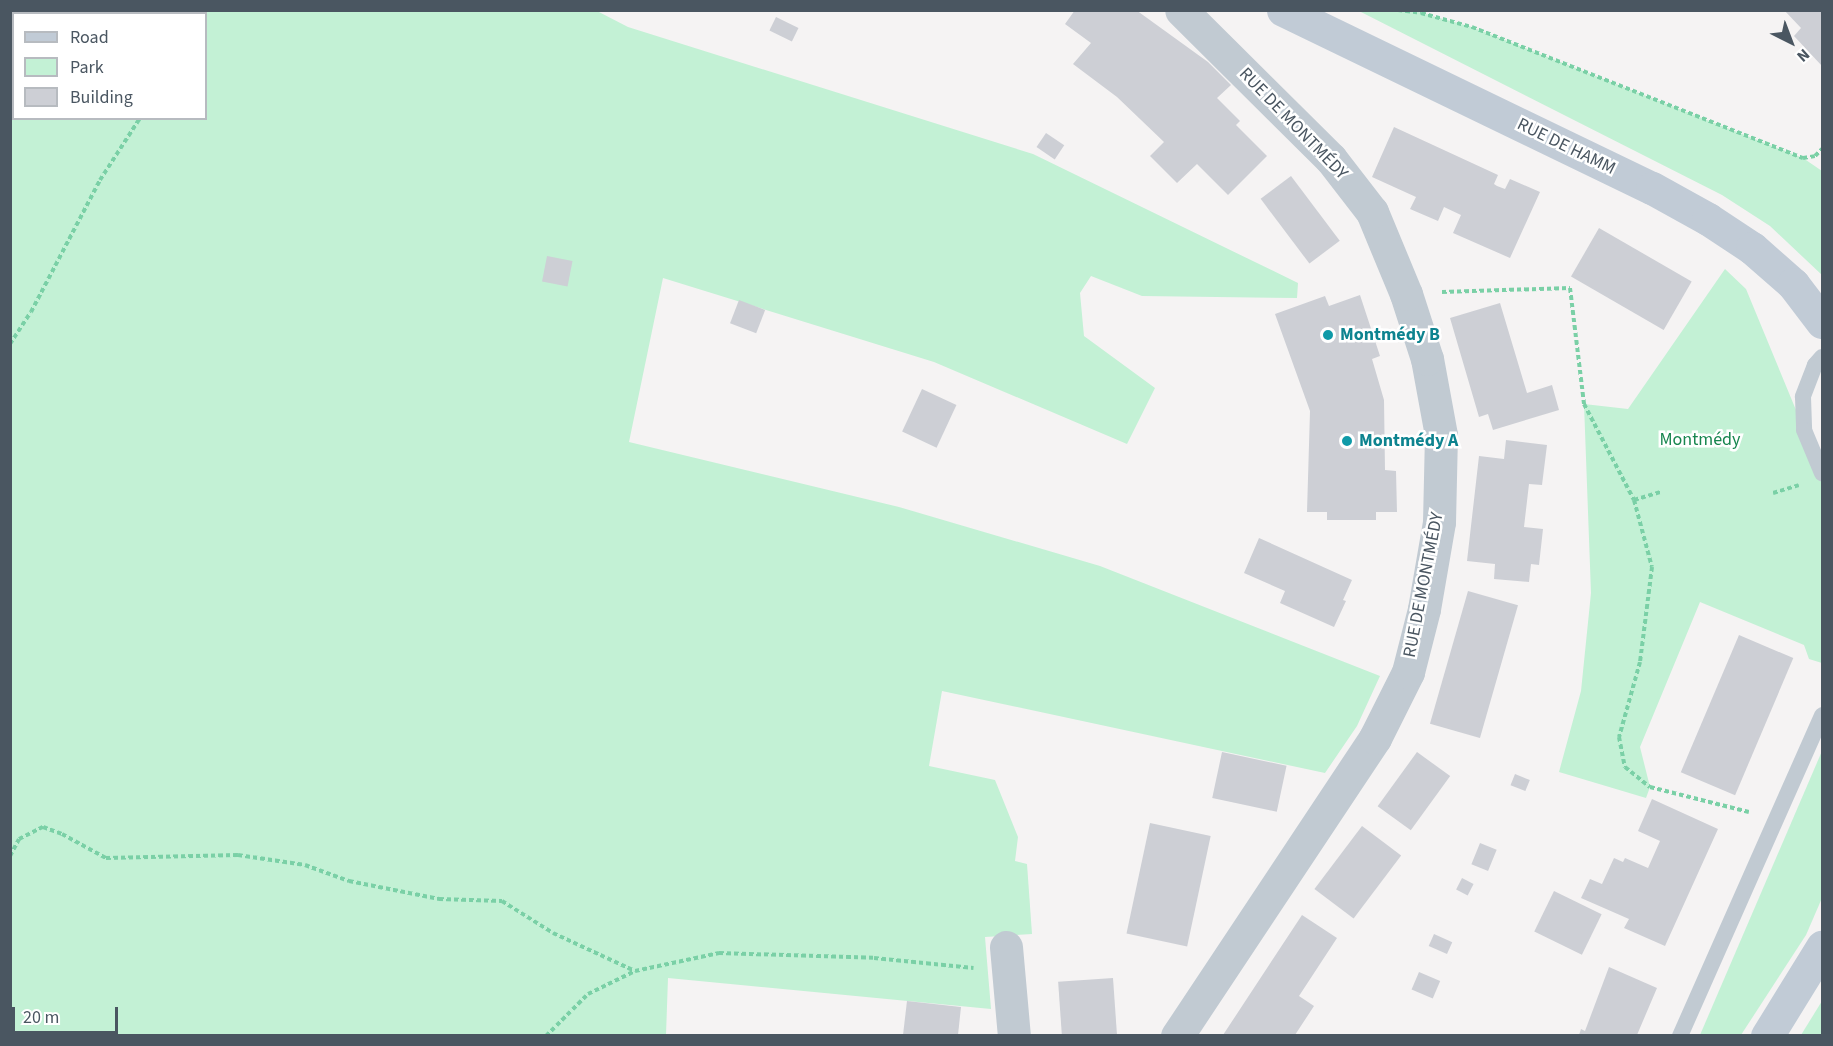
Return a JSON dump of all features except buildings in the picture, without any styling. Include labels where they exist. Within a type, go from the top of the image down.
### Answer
[{"type":"main road","name":"RUE DE HAMM","points":[[1284,10],[1652,188],[1708,219],[1752,248],[1793,284],[1822,322]]},
{"type":"main road","points":[[1767,1035],[1822,947]]},
{"type":"street","name":"RUE DE MONTMÉDY","points":[[1177,1035],[1375,738],[1408,672],[1424,609],[1439,522],[1441,435],[1427,359],[1406,294],[1372,212],[1331,159],[1181,10]]},
{"type":"street","points":[[1008,959],[1014,1035]]},
{"type":"lane","points":[[1822,357],[1815,365],[1803,397],[1804,430],[1822,473]]},
{"type":"lane","points":[[1680,1035],[1822,715]]},
{"type":"path","points":[[1398,10],[1421,13],[1472,27],[1803,158],[1815,156],[1822,149]]},
{"type":"path","points":[[10,344],[31,312],[100,180],[139,120]]},
{"type":"path","points":[[1406,294],[1570,288],[1584,404],[1634,500],[1652,567],[1640,662],[1619,736],[1625,767],[1650,787],[1776,819]]},
{"type":"path","points":[[1634,500],[1661,492]]},
{"type":"path","points":[[10,856],[19,839],[43,827],[62,834],[106,858],[238,855],[305,865],[349,881],[439,899],[502,901],[554,933],[635,971]]},
{"type":"path","points":[[546,1035],[588,994],[635,971],[719,953],[1008,959]]},
{"type":"green space","points":[[10,11],[597,11],[628,27],[1033,154],[1298,283],[1297,298],[1142,296],[1091,276],[1080,293],[1084,336],[1155,388],[1127,444],[934,362],[663,278],[629,442],[899,507],[1100,566],[1380,676],[1357,726],[1325,773],[942,691],[929,766],[995,780],[1018,837],[1015,861],[1027,864],[1032,934],[985,937],[991,1009],[668,978],[666,1035],[11,1035]]},
{"type":"green space","points":[[1359,11],[1415,11],[1472,27],[1803,158],[1822,171],[1822,275],[1770,226],[1722,195]]},
{"type":"green space","name":"Montmédy","points":[[1725,269],[1746,289],[1822,473],[1822,663],[1809,659],[1804,645],[1700,602],[1640,747],[1650,787],[1646,798],[1559,772],[1581,691],[1591,593],[1584,404],[1628,409]]},
{"type":"green space","points":[[1822,751],[1822,898],[1806,935],[1741,1035],[1700,1035]]},
{"type":"green space","points":[[1822,1001],[1822,1035],[1801,1035]]},
{"type":"place","name":"Montmédy B","points":[[1328,335]]},
{"type":"place","name":"Montmédy A","points":[[1347,441]]}]
